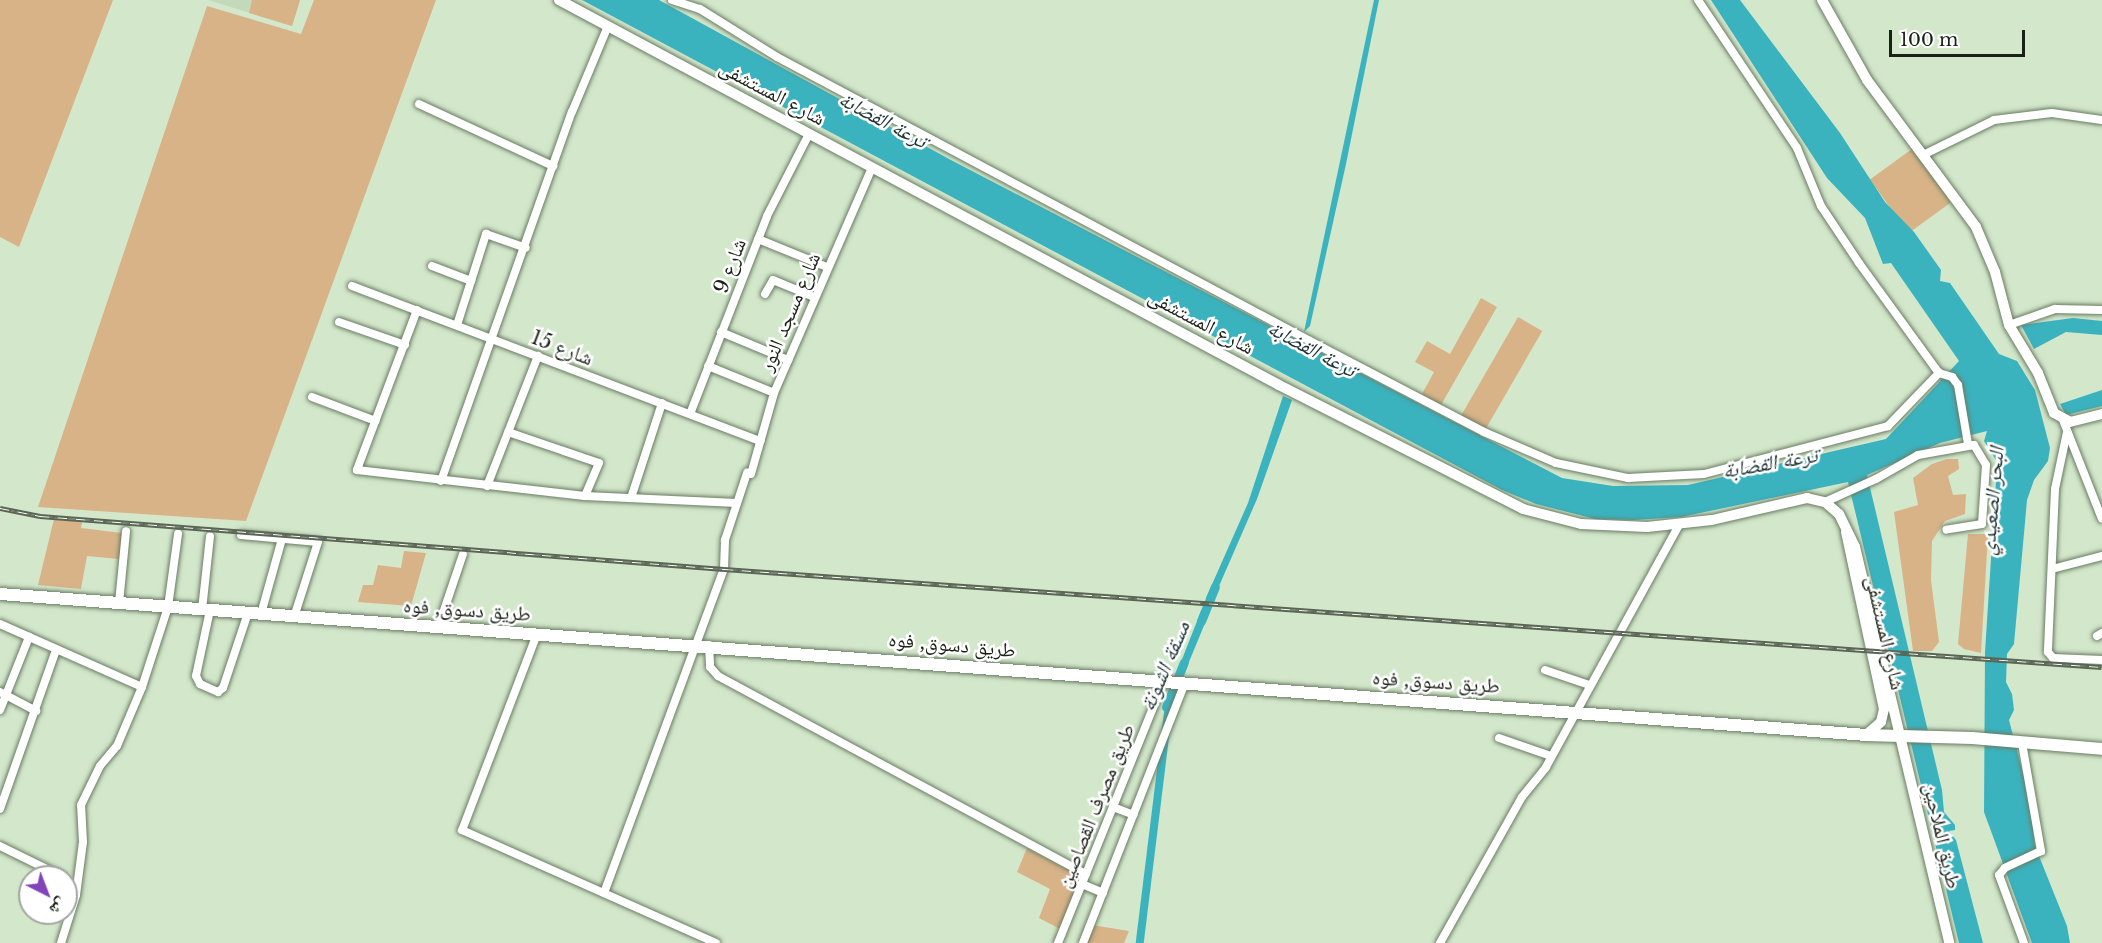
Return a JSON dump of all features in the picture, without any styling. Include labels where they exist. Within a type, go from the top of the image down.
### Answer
[{"type":"main road","name":"شارع المستشفى","points":[[559,0],[872,168],[1507,502],[1581,524],[1679,525],[1807,498],[1825,502],[1839,514],[1846,532],[1885,694],[1900,737]]},
{"type":"main road","points":[[1822,0],[1867,80],[1976,227],[1995,272],[2011,329],[2051,405],[2062,420],[2075,421],[2102,414]]},
{"type":"main road","name":"طريق دسوق, فوه","points":[[0,594],[438,628],[709,645],[1866,735],[1937,739],[1972,738],[2018,742]]},
{"type":"main road","name":"شارع المستشفى","points":[[1866,735],[1884,718],[1885,694]]},
{"type":"main road","name":"طريق الملاحين","points":[[1900,737],[1949,943]]},
{"type":"main road","points":[[2018,742],[2102,749]]},
{"type":"street","points":[[672,0],[700,9],[777,57],[1310,341],[1484,432],[1556,463],[1628,478],[1704,474],[1888,426],[1939,373]]},
{"type":"street","points":[[1698,0],[1797,148],[1821,206],[1904,329],[1939,373],[1952,377],[1958,386],[1968,444]]},
{"type":"street","points":[[441,481],[526,248],[553,166],[608,26]]},
{"type":"street","points":[[419,104],[553,166]]},
{"type":"street","points":[[1923,155],[1994,120],[2052,113],[2102,120]]},
{"type":"street","name":"شارع 9","points":[[690,414],[758,239],[809,134]]},
{"type":"street","name":"شارع مسجد النور","points":[[604,892],[724,569],[725,540],[761,441],[774,393],[872,168]]},
{"type":"street","points":[[457,326],[486,234],[526,248]]},
{"type":"street","points":[[758,239],[827,267]]},
{"type":"street","points":[[432,266],[471,281]]},
{"type":"street","points":[[765,294],[773,280],[814,297]]},
{"type":"street","name":"شارع 15","points":[[352,286],[761,441]]},
{"type":"street","points":[[2011,329],[2055,309],[2102,310]]},
{"type":"street","points":[[417,310],[357,470],[585,496],[737,503]]},
{"type":"street","points":[[339,322],[405,345]]},
{"type":"street","points":[[721,332],[788,360]]},
{"type":"street","points":[[487,486],[538,356]]},
{"type":"street","points":[[708,366],[774,393]]},
{"type":"street","points":[[312,397],[376,421]]},
{"type":"street","points":[[631,498],[662,403]]},
{"type":"street","points":[[2062,420],[2102,519]]},
{"type":"street","points":[[508,432],[598,464],[585,496]]},
{"type":"street","points":[[2067,432],[2055,489],[2049,654],[2102,660]]},
{"type":"street","points":[[1825,502],[1918,455],[1968,444],[1978,448],[1986,465],[1983,521],[1978,528],[1946,530]]},
{"type":"street","points":[[1440,943],[1522,797],[1551,756],[1576,713],[1679,525]]},
{"type":"street","points":[[119,603],[126,531]]},
{"type":"street","points":[[78,884],[83,842],[81,805],[100,766],[117,747],[142,687],[168,607],[178,534]]},
{"type":"street","points":[[241,535],[318,542],[294,617]]},
{"type":"street","points":[[210,536],[206,610],[196,676],[200,684],[218,692],[223,688],[254,614],[282,539]]},
{"type":"street","points":[[438,628],[463,554]]},
{"type":"street","points":[[2052,569],[2102,556]]},
{"type":"street","points":[[0,624],[142,687]]},
{"type":"street","points":[[537,634],[462,830],[716,943]]},
{"type":"street","points":[[0,710],[3,694],[28,637]]},
{"type":"street","points":[[709,645],[710,667],[718,676],[1086,874]]},
{"type":"street","points":[[1,805],[56,650]]},
{"type":"street","points":[[1545,670],[1589,686]]},
{"type":"street","name":"طريق مصرف القصاصين","points":[[1058,943],[1164,681]]},
{"type":"street","points":[[1083,943],[1185,683]]},
{"type":"street","points":[[3,694],[36,711]]},
{"type":"street","points":[[1499,738],[1551,756]]},
{"type":"street","points":[[2018,742],[2041,848],[2037,856],[2005,868],[1999,879],[2024,943]]},
{"type":"street","points":[[1113,807],[1134,815]]},
{"type":"street","points":[[0,846],[38,865]]},
{"type":"street","points":[[1082,884],[1103,893]]},
{"type":"street","points":[[61,943],[66,925]]},
{"type":"shaded area","points":[[0,0],[113,0],[19,247],[0,237]]},
{"type":"shaded area","points":[[208,0],[300,0],[292,26]]},
{"type":"shaded area","points":[[252,0],[300,0],[292,26],[249,13]]},
{"type":"shaded area","points":[[314,0],[436,0],[246,521],[38,507],[207,6],[301,34]]},
{"type":"shaded area","points":[[1912,149],[1951,202],[1909,233],[1870,180]]},
{"type":"shaded area","points":[[1481,298],[1497,307],[1441,405],[1422,394],[1434,372],[1415,362],[1427,341],[1450,354]]},
{"type":"shaded area","points":[[1518,317],[1542,331],[1485,430],[1461,416]]},
{"type":"shaded area","points":[[1947,459],[1958,459],[1959,469],[1948,476],[1953,495],[1966,494],[1965,514],[1945,521],[1932,541],[1931,580],[1939,642],[1932,651],[1913,651],[1894,512],[1918,505],[1913,478],[1932,464]]},
{"type":"shaded area","points":[[54,519],[82,522],[81,528],[122,533],[119,559],[87,556],[81,589],[38,585]]},
{"type":"shaded area","points":[[1968,534],[1988,534],[1981,653],[1964,649],[1958,644]]},
{"type":"shaded area","points":[[404,551],[426,553],[411,606],[358,602],[363,585],[373,585],[378,565],[401,568]]},
{"type":"shaded area","points":[[1027,848],[1082,877],[1060,929],[1039,918],[1050,889],[1017,872]]},
{"type":"shaded area","points":[[1092,925],[1129,931],[1124,943],[1085,943]]},
{"type":"water","name":"ترعة القضابة","points":[[582,0],[659,0],[949,159],[1562,478],[1613,486],[1688,485],[1886,439],[1959,361],[1891,263],[1883,264],[1865,218],[1827,178],[1711,0],[1740,0],[1840,133],[1885,202],[1914,232],[1941,270],[1940,281],[1950,283],[1999,354],[2017,361],[2035,390],[2050,448],[2048,461],[2034,480],[2027,500],[2014,644],[2007,654],[2006,682],[2012,694],[2014,710],[2009,720],[2030,800],[2035,846],[2067,926],[2070,943],[2032,943],[1984,812],[1985,652],[1996,481],[2004,473],[1984,441],[1987,431],[1940,443],[1867,475],[1942,790],[1944,812],[1955,825],[1955,830],[1949,831],[1956,840],[1983,943],[1959,943],[1848,482],[1681,517],[1634,520],[1595,519],[1536,504],[1502,490]]},
{"type":"water","points":[[1374,0],[1379,0],[1346,164],[1310,326],[1304,332]]},
{"type":"water","points":[[2073,318],[2102,321],[2102,335],[2066,332],[2034,349],[2021,325]]},
{"type":"water","points":[[2102,390],[2102,406],[2066,415],[2060,404]]},
{"type":"water","points":[[1283,396],[1292,400],[1257,499],[1213,599],[1206,598],[1248,503]]},
{"type":"water","points":[[1201,611],[1210,611],[1184,674],[1177,672]]},
{"type":"water","points":[[1166,696],[1174,697],[1144,943],[1136,943]]},
{"type":"waterway","name":"مسقة الشونة","points":[[1201,621],[1215,587]]},
{"type":"waterway","name":"مسقة الشونة","points":[[1166,707],[1184,662]]},
{"type":"railway","points":[[0,508],[40,516],[724,569],[2102,667]]},
{"type":"water label","name":"البحر الصعيدي","points":[[1992,501]]}]
